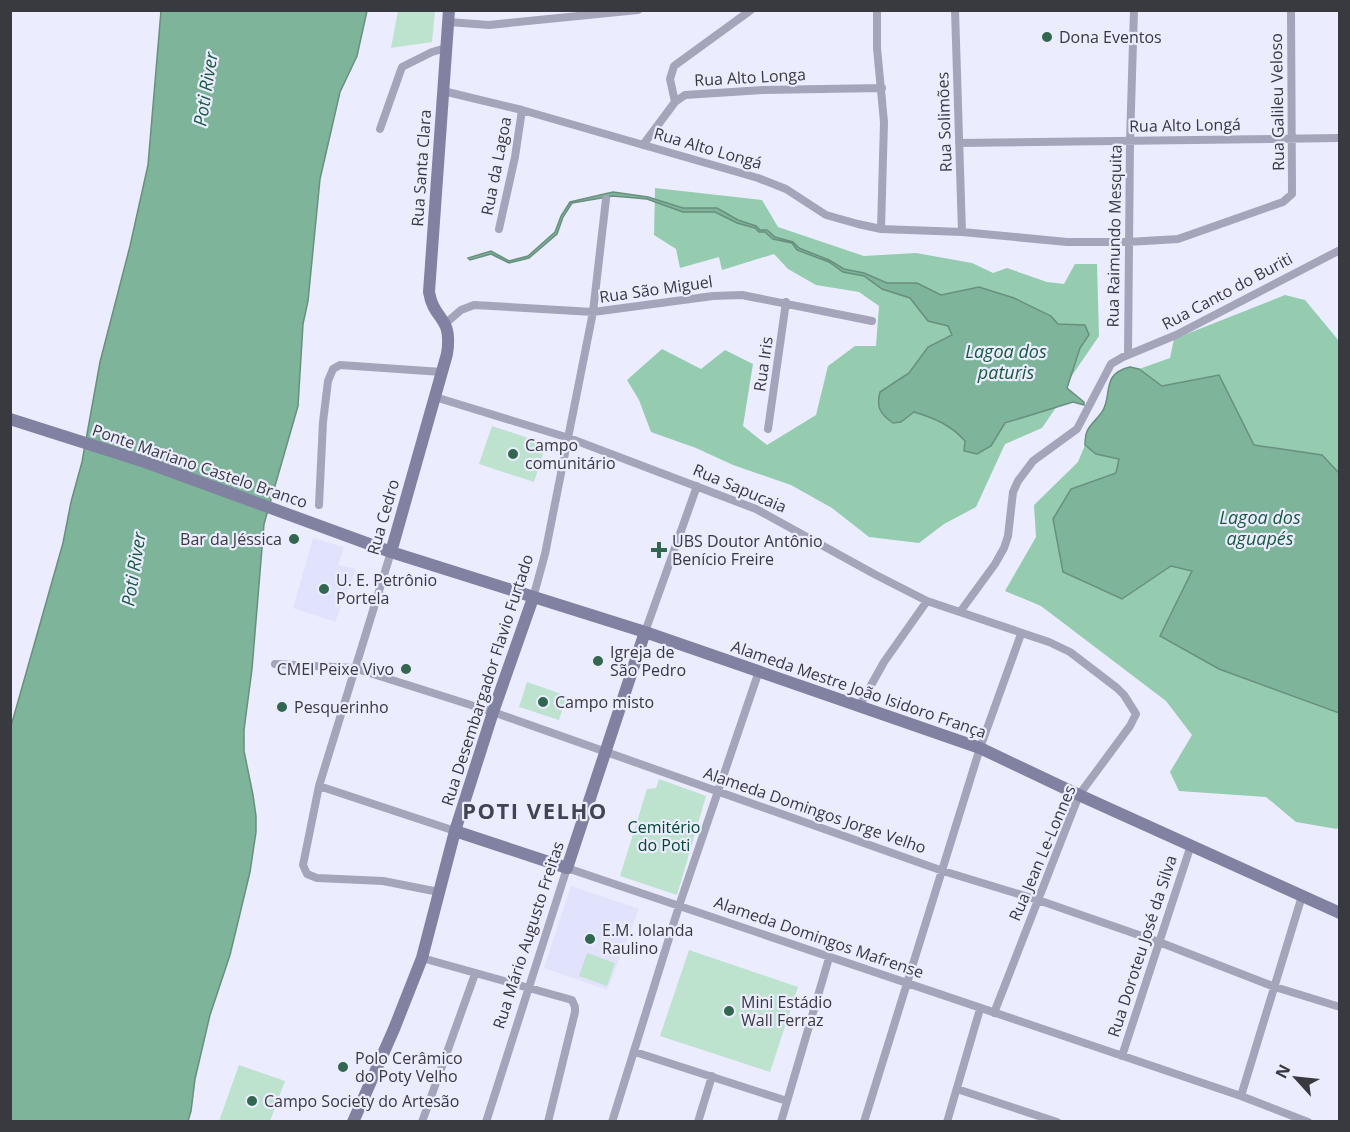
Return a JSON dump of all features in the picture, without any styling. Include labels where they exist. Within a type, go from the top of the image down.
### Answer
[{"type":"street","points":[[448,16],[489,25],[638,10]]},
{"type":"street","points":[[675,102],[670,79],[674,66],[751,10]]},
{"type":"street","points":[[877,10],[877,48],[884,122],[881,229]]},
{"type":"street","name":"Rua Solimões","points":[[955,10],[962,232]]},
{"type":"street","name":"Rua Raimundo Mesquita","points":[[1128,355],[1128,242],[1134,10]]},
{"type":"street","name":"Rua Galileu Veloso","points":[[1291,10],[1292,194]]},
{"type":"street","name":"Rua Santa Clara","points":[[446,323],[434,309],[429,292],[448,16]]},
{"type":"street","points":[[380,129],[402,67],[432,52],[446,48]]},
{"type":"street","name":"Rua Alto Longa","points":[[643,145],[675,102],[685,95],[882,88]]},
{"type":"street","name":"Rua Alto Longá","points":[[442,91],[522,110],[772,183],[786,189],[826,215],[881,229],[962,232],[1067,242],[1128,242],[1187,237],[1283,202],[1292,194]]},
{"type":"street","name":"Rua da Lagoa","points":[[500,229],[522,110]]},
{"type":"street","name":"Rua Alto Longá","points":[[960,143],[1340,138]]},
{"type":"street","name":"Rua Desembargador Flavio Furtado","points":[[353,1122],[422,958],[455,831],[533,597],[545,554],[593,312],[606,198]]},
{"type":"street","name":"Rua Canto do Buriti","points":[[960,612],[1004,548],[1009,529],[1013,492],[1018,481],[1038,457],[1077,429],[1107,370],[1117,360],[1160,343],[1340,250]]},
{"type":"street","name":"Rua São Miguel","points":[[446,323],[461,310],[474,305],[593,312],[728,294],[786,302],[872,321]]},
{"type":"street","name":"Rua Iris","points":[[768,429],[786,302]]},
{"type":"street","name":"Rua Cedro","points":[[439,892],[383,881],[317,878],[307,874],[303,865],[319,786],[391,552],[442,372],[449,341],[446,323]]},
{"type":"street","points":[[319,505],[323,422],[328,381],[333,369],[340,365],[442,372]]},
{"type":"street","name":"Rua Sapucaia","points":[[435,398],[569,438],[756,509],[927,601],[1070,652],[1124,694],[1136,714]]},
{"type":"street","name":"Ponte Mariano Castelo Branco","points":[[10,419],[145,462],[352,538]]},
{"type":"street","name":"Rua Mário Augusto Freitas","points":[[486,1122],[645,632],[697,486]]},
{"type":"street","name":"Alameda Mestre João Isidoro França","points":[[352,538],[645,632],[980,748],[1340,913]]},
{"type":"street","points":[[860,705],[884,662],[927,601]]},
{"type":"street","points":[[864,1122],[980,748],[1021,634]]},
{"type":"street","name":"Alameda Domingos Jorge Velho","points":[[275,664],[354,668],[493,712],[943,871],[1038,900],[1159,942],[1275,987],[1340,1007]]},
{"type":"street","points":[[612,1122],[679,906],[759,671]]},
{"type":"street","name":"Rua Jean Le-Lonnes","points":[[994,1013],[1079,795],[1130,726],[1136,714]]},
{"type":"street","name":"Alameda Domingos Mafrense","points":[[319,786],[1241,1096],[1308,1122]]},
{"type":"street","name":"Rua Doroteu José da Silva","points":[[1122,1056],[1191,845]]},
{"type":"street","points":[[1241,1096],[1302,896]]},
{"type":"street","points":[[422,958],[567,998],[574,1004],[575,1012],[548,1122]]},
{"type":"street","points":[[781,1122],[829,958]]},
{"type":"street","points":[[422,1122],[475,974]]},
{"type":"street","points":[[947,1122],[980,1009]]},
{"type":"street","points":[[634,1052],[787,1101]]},
{"type":"street","points":[[698,1122],[712,1076]]},
{"type":"street","points":[[957,1089],[1057,1122]]},
{"type":"shaded area","points":[[655,188],[762,200],[778,227],[864,256],[916,253],[972,263],[993,273],[1007,268],[1047,282],[1064,284],[1075,264],[1097,264],[1099,336],[1071,377],[1085,325],[1058,324],[1051,316],[979,287],[941,295],[917,284],[928,321],[948,326],[952,335],[928,347],[909,373],[880,392],[901,422],[914,412],[932,418],[956,431],[965,442],[991,446],[1005,424],[1057,406],[1042,428],[1005,444],[976,507],[944,524],[919,543],[869,537],[832,508],[791,485],[733,465],[696,448],[651,432],[639,400],[627,380],[662,349],[701,369],[725,350],[753,364],[743,426],[767,445],[816,415],[828,366],[855,346],[876,346],[879,306],[859,292],[816,285],[788,269],[774,254],[722,270],[719,257],[680,268],[676,249],[654,235]]},
{"type":"shaded area","points":[[1285,295],[1305,300],[1339,341],[1339,473],[1322,455],[1254,445],[1219,375],[1162,386],[1139,369],[1170,358],[1174,339]]},
{"type":"shaded area","points":[[1085,445],[1096,454],[1119,459],[1116,473],[1071,489],[1122,599],[1171,566],[1193,571],[1219,669],[1339,713],[1339,826],[1337,829],[1296,822],[1266,797],[1179,791],[1170,772],[1192,735],[1166,701],[1041,606],[1005,591],[1036,537],[1034,505],[1078,462]]},
{"type":"shaded area","name":"U. E. Petrônio Portela","points":[[313,538],[344,547],[338,565],[356,569],[335,622],[293,608]]},
{"type":"shaded area","name":"E.M. Iolanda Raulino","points":[[571,886],[639,909],[607,990],[544,968]]},
{"type":"green space","points":[[398,11],[435,11],[432,42],[391,48]]},
{"type":"green space","name":"Campo comunitário","points":[[492,426],[546,444],[534,482],[479,464]]},
{"type":"green space","name":"Campo misto","points":[[527,682],[567,696],[559,720],[519,707]]},
{"type":"green space","name":"Cemitério do Poti","points":[[659,779],[706,796],[677,895],[620,876],[647,789],[656,788]]},
{"type":"green space","name":"Mini Estádio Wall Ferraz","points":[[689,950],[798,987],[770,1072],[660,1036]]},
{"type":"green space","points":[[587,953],[615,963],[607,986],[579,976]]},
{"type":"green space","name":"Campo Society do Artesão","points":[[239,1065],[285,1081],[270,1121],[219,1121]]},
{"type":"water","name":"Poti River","points":[[161,11],[367,11],[357,56],[340,92],[320,179],[308,301],[303,324],[298,406],[264,524],[252,669],[244,730],[244,751],[256,816],[250,872],[230,955],[210,1015],[188,1121],[11,1122],[11,726],[63,543],[82,462],[100,362],[148,165]]},
{"type":"water","name":"Lagoa dos paturis","points":[[613,192],[648,197],[683,208],[717,208],[760,230],[767,230],[775,237],[793,242],[799,248],[829,260],[844,269],[864,273],[887,283],[917,283],[941,295],[979,287],[1014,298],[1051,316],[1058,324],[1085,325],[1089,335],[1080,348],[1067,388],[1084,402],[1084,405],[1073,402],[1005,423],[991,446],[977,454],[964,451],[965,441],[960,435],[948,426],[928,417],[914,412],[901,422],[893,423],[880,410],[880,392],[909,373],[928,347],[952,335],[948,326],[928,321],[910,298],[882,289],[864,276],[843,272],[829,262],[797,250],[792,243],[773,239],[765,232],[759,232],[755,228],[737,223],[715,212],[683,212],[647,199],[613,196],[572,203],[563,217],[557,234],[529,258],[509,263],[491,254],[470,260],[468,258],[491,251],[509,261],[528,256],[555,232],[570,202]]},
{"type":"water","name":"Lagoa dos aguapés","points":[[1130,367],[1139,369],[1162,386],[1219,375],[1254,445],[1322,455],[1339,473],[1339,713],[1219,669],[1160,636],[1192,571],[1171,566],[1122,599],[1063,572],[1053,519],[1071,489],[1116,473],[1119,459],[1096,454],[1085,445],[1085,439],[1088,430],[1105,406],[1111,380],[1121,370]]},
{"type":"place","name":"Dona Eventos","points":[[1047,37]]},
{"type":"place","name":"Campo comunitário","points":[[513,454]]},
{"type":"place","name":"Bar da Jéssica","points":[[294,539]]},
{"type":"place","name":"UBS Doutor Antônio Benício Freire","points":[[659,550]]},
{"type":"place","name":"U. E. Petrônio Portela","points":[[324,589]]},
{"type":"place","name":"Igreja de São Pedro","points":[[598,661]]},
{"type":"place","name":"CMEI Peixe Vivo","points":[[406,669]]},
{"type":"place","name":"Campo misto","points":[[543,702]]},
{"type":"place","name":"Pesquerinho","points":[[282,707]]},
{"type":"place","name":"E.M. Iolanda Raulino","points":[[590,939]]},
{"type":"place","name":"Mini Estádio Wall Ferraz","points":[[729,1011]]},
{"type":"place","name":"Polo Cerâmico do Poty Velho","points":[[343,1067]]},
{"type":"place","name":"Campo Society do Artesão","points":[[252,1101]]},
{"type":"district","name":"POTI VELHO","points":[[535,810]]}]
